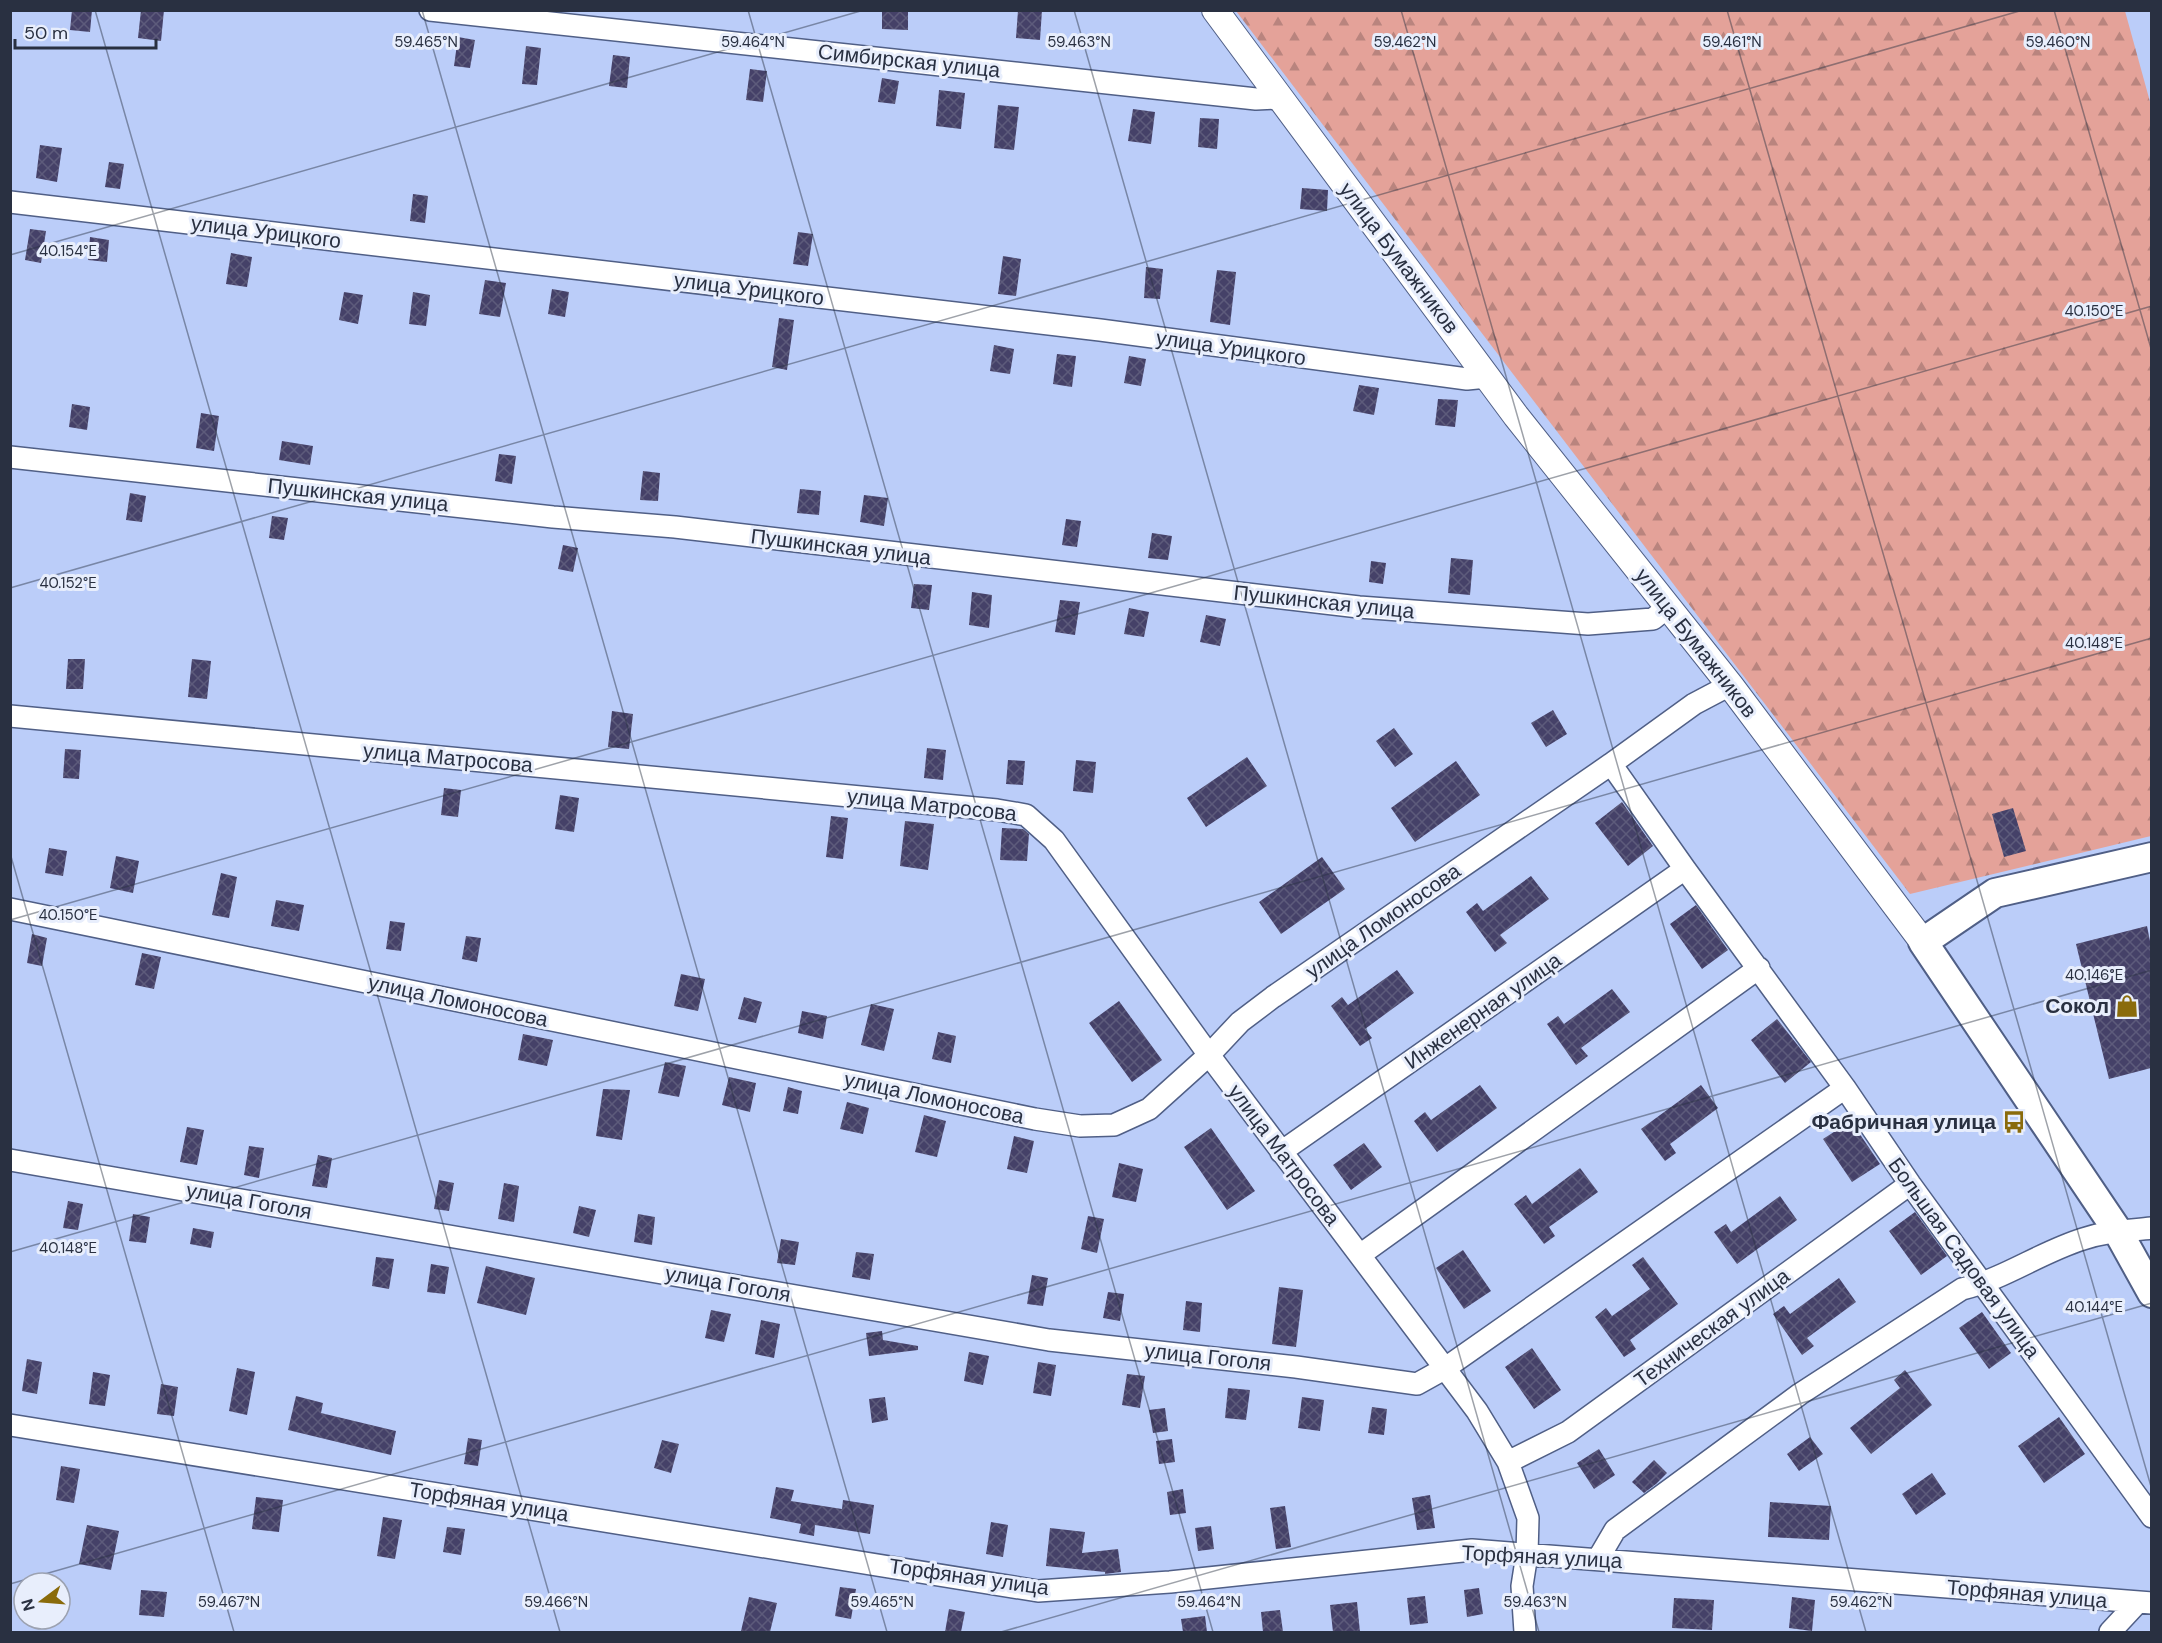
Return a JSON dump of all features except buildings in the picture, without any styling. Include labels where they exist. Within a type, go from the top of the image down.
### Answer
[{"type":"main road","points":[[1923,942],[1995,894],[2151,857]]},
{"type":"main road","name":"улица Бумажников","points":[[1923,942],[2117,1230],[2151,1293]]},
{"type":"street","name":"Симбирская улица","points":[[430,10],[1256,99],[1280,98]]},
{"type":"street","name":"улица Бумажников","points":[[1215,10],[1487,378],[1730,685],[1923,942]]},
{"type":"street","name":"улица Урицкого","points":[[10,201],[1100,330],[1467,379],[1487,378]]},
{"type":"street","name":"Пушкинская улица","points":[[10,457],[553,517],[675,527],[1359,607],[1588,624],[1653,619],[1668,607]]},
{"type":"street","name":"улица Ломоносова","points":[[10,909],[1080,1126],[1114,1125],[1149,1109],[1209,1055],[1240,1022],[1273,997],[1611,764],[1694,704],[1730,685]]},
{"type":"street","name":"улица Матросова","points":[[10,716],[986,809],[1026,816],[1054,840],[1209,1055],[1477,1411],[1508,1462],[1528,1518],[1527,1554],[1522,1586],[1525,1632]]},
{"type":"street","name":"Большая Садовая улица","points":[[1611,764],[2151,1517]]},
{"type":"street","name":"Инженерная улица","points":[[1281,1152],[1685,869]]},
{"type":"street","points":[[1360,1255],[1759,968]]},
{"type":"street","points":[[1444,1369],[1845,1088]]},
{"type":"street","name":"улица Гоголя","points":[[10,1160],[1049,1340],[1296,1367],[1417,1384],[1444,1369]]},
{"type":"street","name":"Техническая улица","points":[[1508,1462],[1568,1432],[1910,1184]]},
{"type":"street","points":[[1598,1559],[1615,1530],[1800,1394],[1962,1289],[1982,1284],[2081,1239],[2117,1230],[2151,1228]]},
{"type":"street","name":"Торфяная улица","points":[[10,1425],[1038,1591],[1170,1582],[1472,1550],[2144,1603]]},
{"type":"street","points":[[2110,1632],[2144,1603]]},
{"type":"green space","points":[[1236,11],[2125,11],[2152,109],[2151,836],[1910,894]]},
{"type":"place","name":"Сокол","points":[[2127,1006]]},
{"type":"place","name":"Фабричная улица","points":[[2014,1122]]}]
